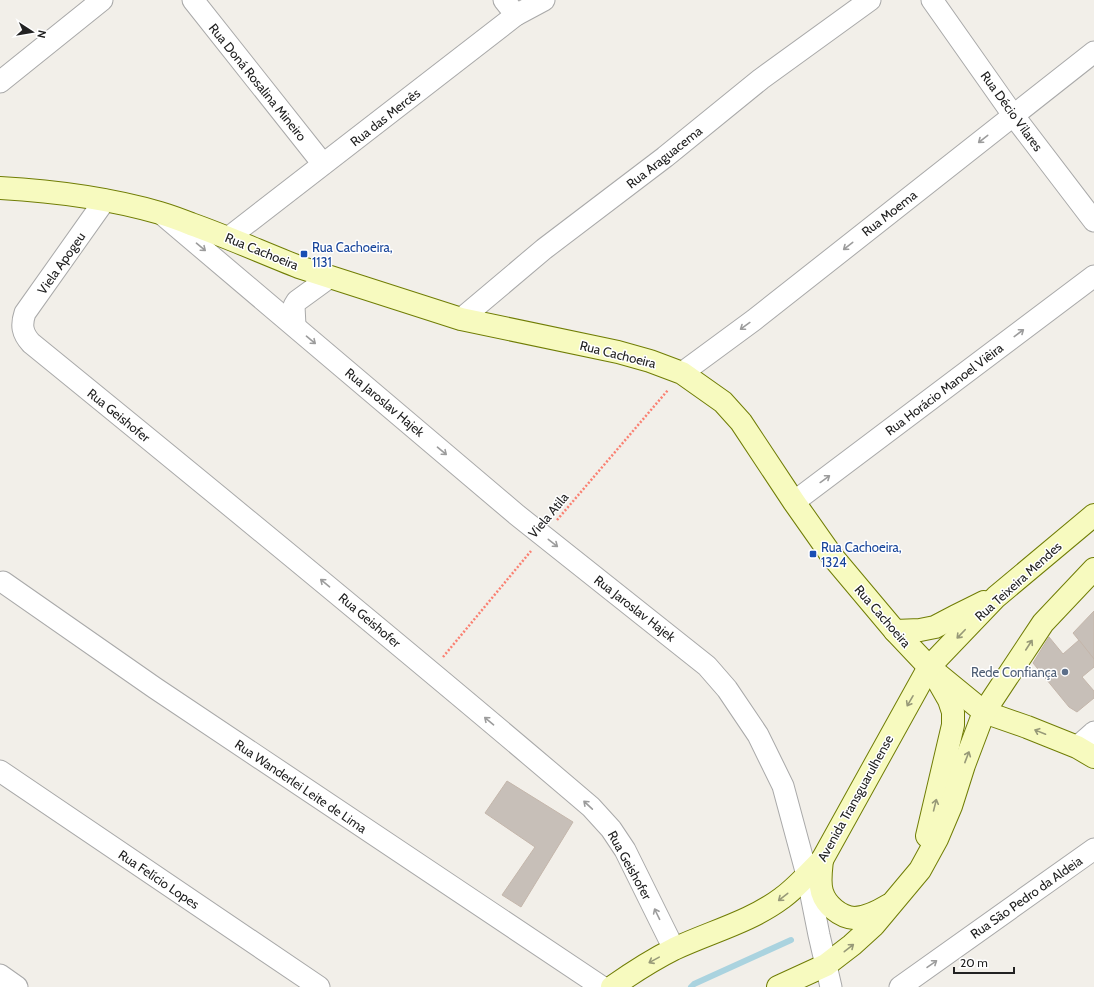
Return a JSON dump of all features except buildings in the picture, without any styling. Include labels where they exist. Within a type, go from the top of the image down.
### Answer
[{"type":"main road","name":"Rua Cachoeira","points":[[0,188],[35,190],[105,200],[161,213],[330,277],[461,319],[618,352],[650,361],[682,373],[723,402],[741,422],[832,556],[895,631],[929,667],[984,712],[1027,727],[1085,752]]},
{"type":"main road","name":"Rua Teixeira Mendes","points":[[929,667],[996,597],[1094,515]]},
{"type":"main road","points":[[778,987],[826,965],[852,945],[874,925],[920,870],[937,839],[951,806],[964,765],[984,712],[1043,623],[1094,569]]},
{"type":"main road","points":[[895,631],[920,630],[936,627],[996,597]]},
{"type":"main road","points":[[920,870],[953,725],[953,712],[949,700],[929,667]]},
{"type":"main road","name":"Avenida Transguarulhense","points":[[612,987],[635,971],[674,949],[740,922],[759,912],[782,898],[814,868],[929,667]]},
{"type":"main road","points":[[814,868],[822,891],[827,901],[835,911]]},
{"type":"main road","points":[[813,902],[853,918],[881,910],[894,902]]},
{"type":"street","points":[[0,82],[102,0]]},
{"type":"street","name":"Rua Doná Rosalina Mineiro","points":[[193,0],[323,164]]},
{"type":"street","name":"Rua das Mercês","points":[[228,238],[323,164],[510,7],[544,0]]},
{"type":"street","name":"Rua Araguacema","points":[[461,319],[544,249],[665,157],[761,80],[870,0]]},
{"type":"street","name":"Rua Décio Vilares","points":[[932,0],[1013,115],[1094,221]]},
{"type":"street","name":"Rua Moema","points":[[682,373],[754,320],[1094,52]]},
{"type":"street","name":"Viela Apogeu","points":[[22,329],[22,320],[26,313],[105,200]]},
{"type":"street","name":"Rua Jaroslav Hajek","points":[[161,213],[544,536],[707,666],[727,689],[758,735],[783,786],[814,868],[813,902],[831,987]]},
{"type":"street","name":"Rua Horácio Manoel Viêira","points":[[794,502],[1094,276]]},
{"type":"street","points":[[295,326],[294,306],[297,300],[330,277]]},
{"type":"street","name":"Rua Geishofer","points":[[22,329],[25,336],[31,343],[432,671],[590,807],[611,829],[625,850],[674,949]]},
{"type":"street","name":"Rua Wanderlei Leite de Lima","points":[[3,582],[155,688],[602,987]]},
{"type":"street","points":[[1085,752],[1094,732]]},
{"type":"street","name":"Rua Felício Lopes","points":[[0,772],[319,987]]},
{"type":"street","name":"Rua São Pedro da Aldeia","points":[[900,987],[1094,849]]},
{"type":"street","points":[[0,975],[17,987]]},
{"type":"path","name":"Viela Atila","points":[[432,671],[682,373]]},
{"type":"waterway","points":[[691,987],[694,984],[791,940]]},
{"type":"place","name":"Rua Cachoeira, 1131","points":[[304,254]]},
{"type":"place","name":"Rua Cachoeira, 1324","points":[[813,554]]},
{"type":"place","name":"Rede Confiança","points":[[1065,672]]}]
